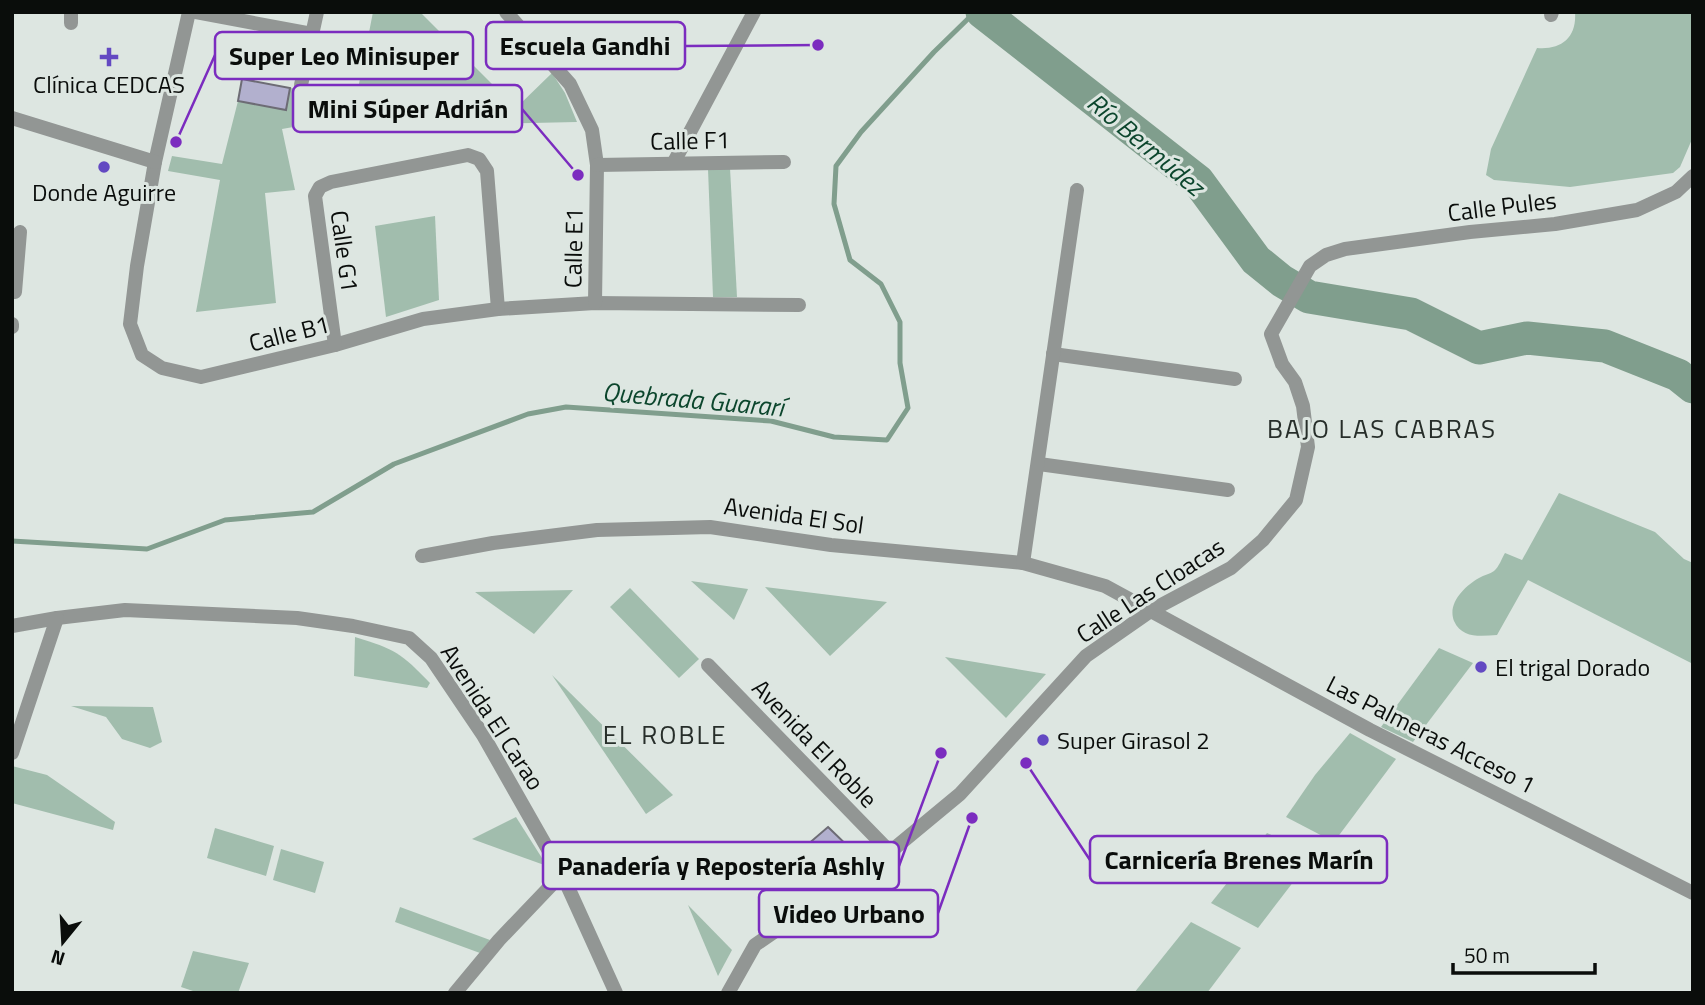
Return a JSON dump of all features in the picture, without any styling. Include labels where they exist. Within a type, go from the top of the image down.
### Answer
[{"type":"street","name":"Calle B1","points":[[189,12],[155,162],[130,324],[142,355],[162,368],[201,377],[335,345],[424,319],[498,309],[595,303],[799,305]]},
{"type":"street","points":[[196,12],[312,34]]},
{"type":"street","points":[[301,85],[317,12]]},
{"type":"street","name":"Calle E1","points":[[506,12],[570,84],[592,130],[597,164],[595,303]]},
{"type":"street","points":[[674,162],[754,12]]},
{"type":"street","points":[[12,118],[155,162]]},
{"type":"street","name":"Calle G1","points":[[335,345],[315,196],[320,187],[331,183],[468,155],[479,159],[487,171],[498,309]]},
{"type":"street","name":"Calle F1","points":[[597,164],[783,162]]},
{"type":"street","name":"Calle Pules","points":[[1276,350],[1271,334],[1310,266],[1326,256],[1345,249],[1555,224],[1637,211],[1676,192],[1693,176]]},
{"type":"street","points":[[1023,563],[1076,190]]},
{"type":"street","points":[[15,292],[15,260],[20,232]]},
{"type":"street","name":"Calle Las Cloacas","points":[[728,993],[755,946],[890,852],[960,794],[1086,656],[1152,610],[1231,568],[1263,540],[1296,500],[1308,447],[1303,406],[1295,382],[1276,350]]},
{"type":"street","points":[[1053,354],[1235,379]]},
{"type":"street","points":[[1039,464],[1228,490]]},
{"type":"street","name":"Avenida El Sol","points":[[422,556],[493,543],[597,530],[710,527],[831,545],[1023,563],[1105,586],[1152,610]]},
{"type":"street","name":"Avenida El Carao","points":[[12,626],[125,610],[297,618],[353,625],[409,638],[431,658],[483,735],[562,874],[615,993]]},
{"type":"street","name":"Las Palmeras Acceso 1","points":[[1152,610],[1370,730],[1693,893]]},
{"type":"street","points":[[12,753],[57,618]]},
{"type":"street","name":"Avenida El Roble","points":[[708,665],[890,852]]},
{"type":"street","points":[[455,993],[499,940],[562,874]]},
{"type":"green space","points":[[373,12],[420,12],[516,108],[552,73],[565,93],[577,122],[478,124],[474,95],[282,129],[295,190],[265,193],[276,303],[196,312],[220,180],[168,171],[172,156],[222,164],[238,101],[286,110],[290,88],[357,94]]},
{"type":"green space","points":[[1575,12],[1693,12],[1693,137],[1680,167],[1673,173],[1570,187],[1494,180],[1486,175],[1491,149],[1537,48],[1553,47],[1566,40],[1573,29]]},
{"type":"green space","points":[[730,168],[737,297],[713,297],[708,169]]},
{"type":"green space","points":[[435,216],[439,300],[386,317],[375,226]]},
{"type":"green space","points":[[1559,493],[1655,532],[1684,559],[1693,563],[1693,664],[1528,580],[1497,635],[1467,634],[1457,627],[1452,614],[1455,602],[1463,590],[1494,571],[1505,553],[1522,560]]},
{"type":"green space","points":[[691,581],[748,589],[734,620]]},
{"type":"green space","points":[[765,587],[887,602],[830,656]]},
{"type":"green space","points":[[630,588],[699,659],[679,678],[610,607]]},
{"type":"green space","points":[[573,590],[534,634],[475,592]]},
{"type":"green space","points":[[355,637],[380,645],[404,658],[430,683],[427,688],[354,676]]},
{"type":"green space","points":[[1439,648],[1473,663],[1413,742],[1381,727]]},
{"type":"green space","points":[[945,657],[1046,674],[1006,718]]},
{"type":"green space","points":[[552,675],[673,795],[646,814]]},
{"type":"green space","points":[[71,706],[153,707],[162,742],[150,748],[122,739],[106,717]]},
{"type":"green space","points":[[1350,733],[1396,759],[1334,842],[1286,817],[1315,775]]},
{"type":"green space","points":[[12,766],[47,775],[115,822],[113,830],[12,803]]},
{"type":"green space","points":[[516,817],[547,866],[472,839]]},
{"type":"green space","points":[[215,828],[274,846],[266,876],[207,858]]},
{"type":"green space","points":[[1267,833],[1314,855],[1258,928],[1211,903]]},
{"type":"green space","points":[[620,842],[647,868],[593,888],[583,867]]},
{"type":"green space","points":[[281,849],[324,862],[315,893],[273,880]]},
{"type":"green space","points":[[688,905],[732,950],[718,976]]},
{"type":"green space","points":[[400,907],[490,940],[480,953],[395,922]]},
{"type":"green space","points":[[1191,922],[1241,948],[1207,993],[1134,993]]},
{"type":"green space","points":[[193,951],[249,963],[238,993],[199,993],[181,987]]},
{"type":"building","points":[[242,79],[290,88],[286,110],[238,101]]},
{"type":"building","points":[[828,827],[855,853],[820,873],[800,851]]},
{"type":"waterway","name":"Quebrada Guararí","points":[[12,541],[147,549],[225,520],[313,512],[394,464],[528,414],[566,407],[771,421],[834,437],[887,440],[908,408],[900,363],[900,322],[881,284],[850,260],[834,204],[836,166],[861,132],[934,52],[975,12]]},
{"type":"waterway","name":"Río Bermúdez","points":[[982,12],[1198,181],[1256,260],[1282,281],[1309,297],[1411,314],[1479,348],[1527,338],[1605,346],[1678,375],[1693,387]]},
{"type":"place","name":"Escuela Gandhi","points":[[818,45]]},
{"type":"place","name":"Clínica CEDCAS","points":[[109,57]]},
{"type":"place","name":"Super Leo Minisuper","points":[[176,142]]},
{"type":"place","name":"Donde Aguirre","points":[[104,167]]},
{"type":"place","name":"Mini Súper Adrián","points":[[578,175]]},
{"type":"place","name":"El trigal Dorado","points":[[1481,667]]},
{"type":"place","name":"Super Girasol 2","points":[[1043,740]]},
{"type":"place","name":"Panadería y Repostería Ashly","points":[[941,753]]},
{"type":"place","name":"Carnicería Brenes Marín","points":[[1026,763]]},
{"type":"place","name":"Video Urbano","points":[[972,818]]},
{"type":"district","name":"BAJO LAS CABRAS","points":[[1382,428]]},
{"type":"district","name":"EL ROBLE","points":[[665,734]]}]
